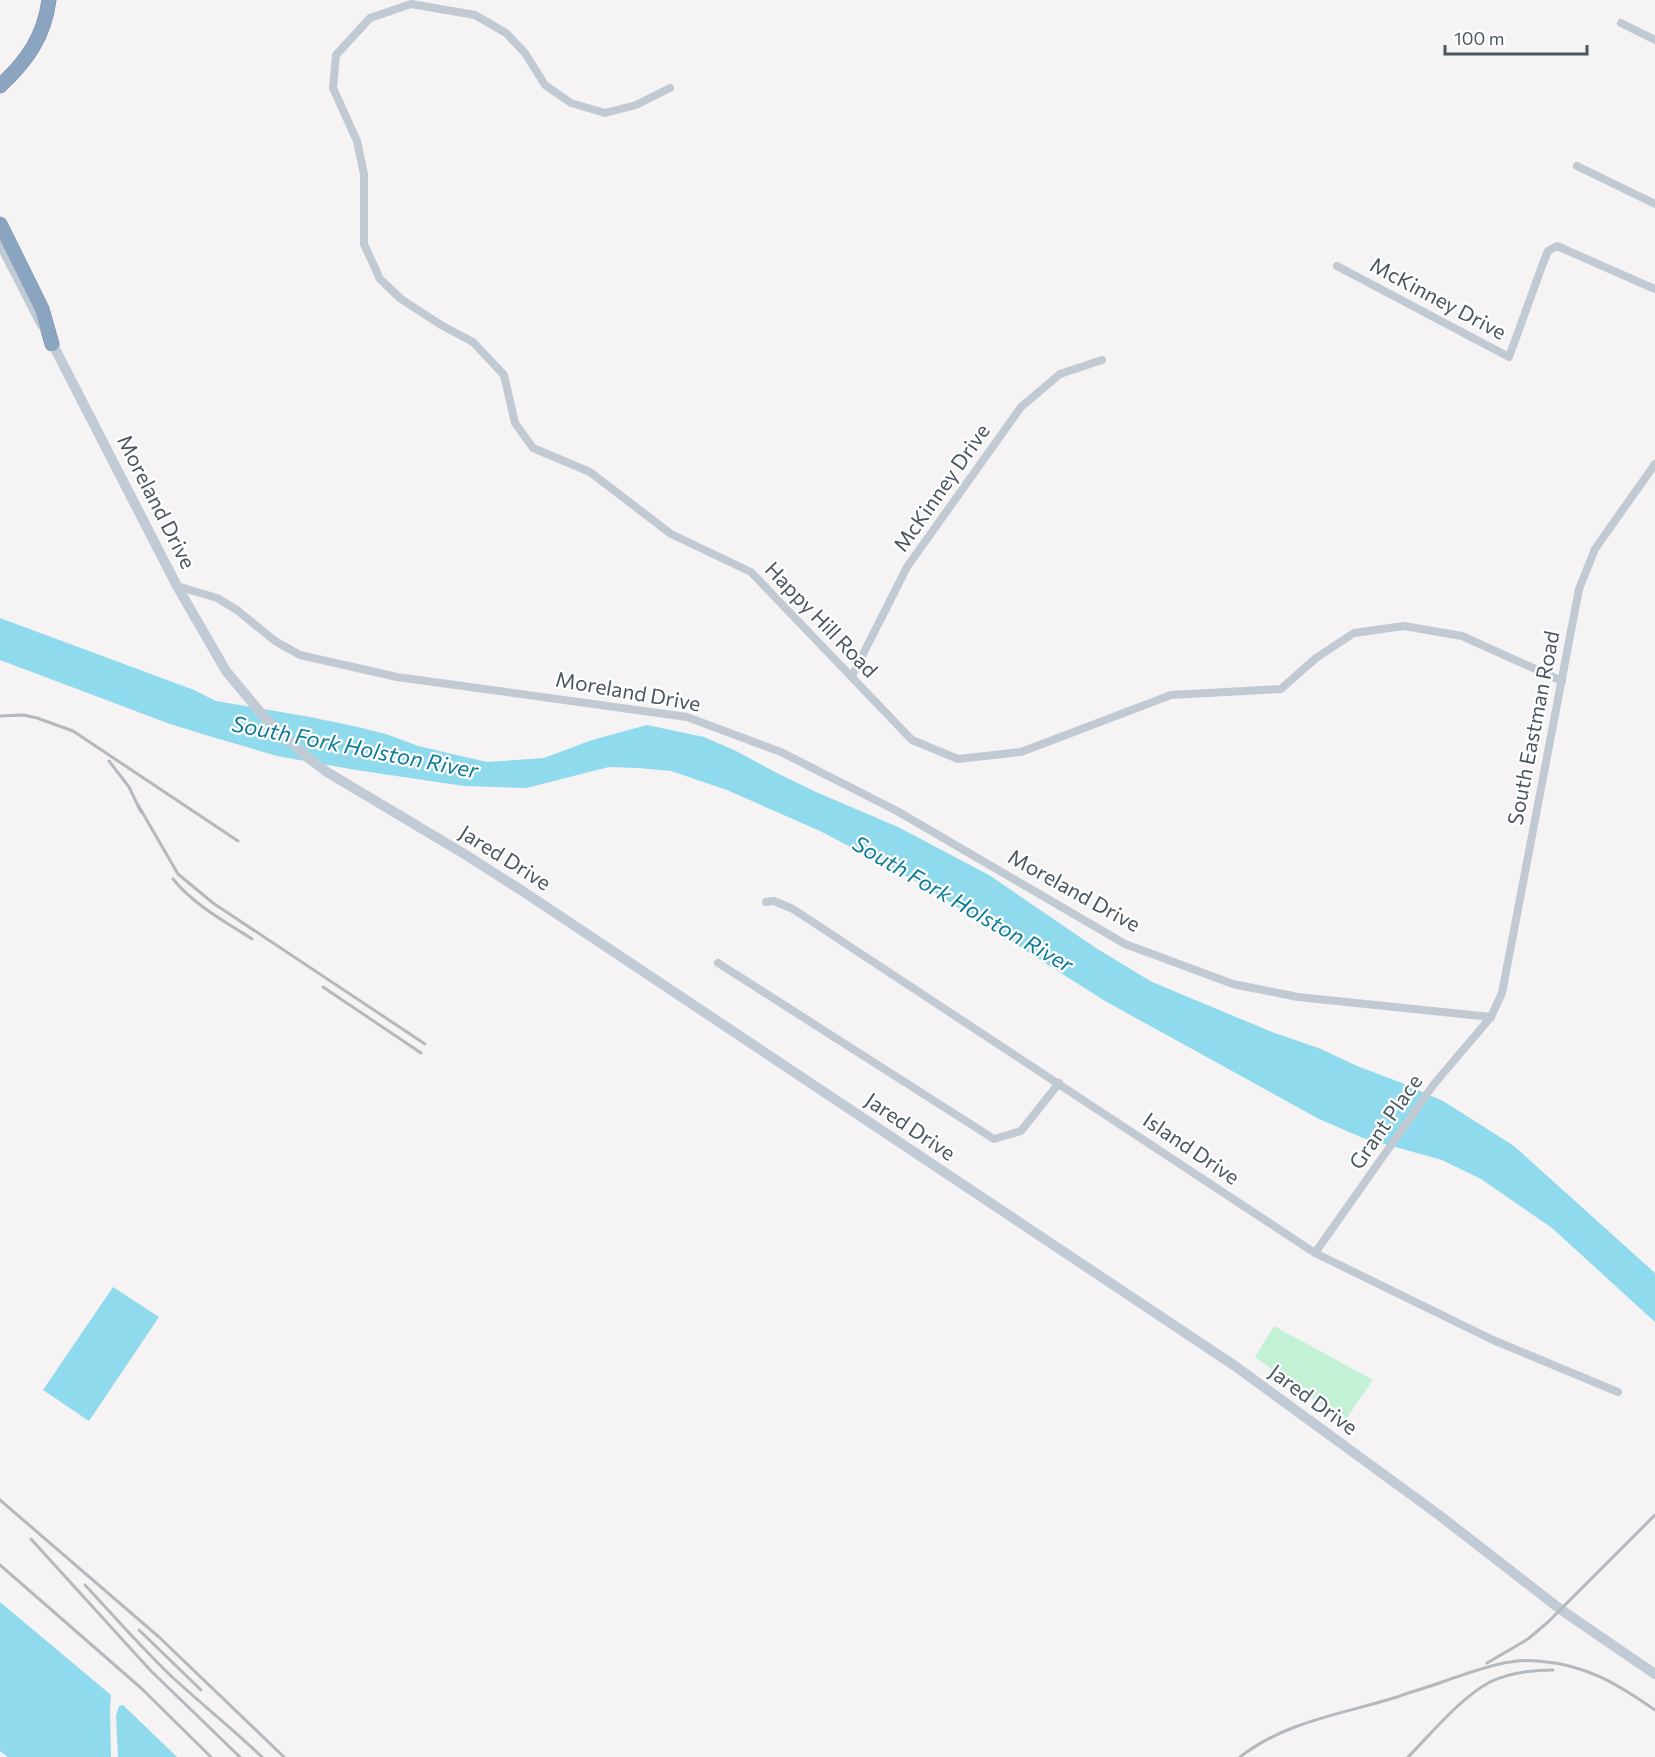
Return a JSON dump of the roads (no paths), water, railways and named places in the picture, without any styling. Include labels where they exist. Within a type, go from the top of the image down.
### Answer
[{"type":"highway","points":[[0,86],[18,69],[30,53],[42,31],[49,0]]},
{"type":"highway","points":[[0,224],[42,309],[52,344]]},
{"type":"main road","name":"Moreland Drive","points":[[0,243],[177,586]]},
{"type":"main road","name":"Jared Drive","points":[[177,586],[226,671],[264,718],[327,772],[524,892],[1235,1366],[1439,1515],[1560,1608],[1655,1674]]},
{"type":"street","name":"Happy Hill Road","points":[[670,88],[636,105],[605,113],[571,103],[545,85],[525,53],[506,33],[475,15],[411,4],[370,18],[336,56],[333,88],[357,141],[364,174],[364,244],[380,279],[401,299],[473,342],[504,375],[515,423],[533,448],[590,472],[670,534],[751,572],[912,740],[958,759],[1021,752],[1171,695],[1281,688],[1316,658],[1354,633],[1404,626],[1462,636],[1562,681]]},
{"type":"street","points":[[1621,23],[1655,40]]},
{"type":"street","points":[[1576,166],[1655,204]]},
{"type":"street","name":"McKinney Drive","points":[[1337,266],[1509,357],[1548,251],[1557,246],[1655,289]]},
{"type":"street","name":"McKinney Drive","points":[[852,676],[907,567],[1021,406],[1060,374],[1102,360]]},
{"type":"street","name":"South Eastman Road","points":[[1491,1017],[1502,993],[1579,589],[1595,549],[1655,464]]},
{"type":"street","name":"Moreland Drive","points":[[177,586],[217,598],[237,610],[275,641],[300,655],[397,677],[687,717],[781,752],[897,811],[1125,944],[1233,984],[1298,997],[1491,1017]]},
{"type":"street","name":"Island Drive","points":[[766,902],[783,903],[793,909],[1315,1252],[1492,1340],[1618,1392]]},
{"type":"street","points":[[718,963],[994,1139],[1021,1131],[1059,1083]]},
{"type":"street","name":"Grant Place","points":[[1315,1252],[1428,1094],[1491,1017]]},
{"type":"water","name":"South Fork Holston River","points":[[0,618],[194,690],[216,701],[358,727],[418,746],[487,762],[544,758],[592,740],[647,725],[704,737],[816,792],[898,827],[989,875],[1096,948],[1152,982],[1272,1032],[1321,1049],[1443,1101],[1514,1146],[1655,1273],[1655,1322],[1552,1228],[1481,1179],[1442,1160],[1363,1138],[1319,1119],[1105,1001],[921,884],[820,831],[727,790],[671,771],[609,767],[526,788],[464,786],[277,756],[170,724],[0,660]]},
{"type":"water","points":[[113,1287],[159,1317],[89,1421],[43,1390]]},
{"type":"water","points":[[0,1602],[111,1695],[111,1757],[8,1757],[0,1751]]},
{"type":"water","points":[[123,1705],[177,1757],[118,1757],[116,1716],[119,1706]]},
{"type":"railway","points":[[0,716],[23,715],[73,731],[238,841]]},
{"type":"railway","points":[[109,761],[129,787],[141,812]]},
{"type":"railway","points":[[138,805],[178,874],[213,903],[425,1044]]},
{"type":"railway","points":[[173,879],[200,905],[252,939]]},
{"type":"railway","points":[[323,987],[421,1053]]},
{"type":"railway","points":[[0,1500],[159,1637],[284,1757]]},
{"type":"railway","points":[[1487,1663],[1528,1639],[1548,1622],[1655,1515]]},
{"type":"railway","points":[[31,1539],[151,1671],[240,1757]]},
{"type":"railway","points":[[0,1565],[141,1688],[211,1757]]},
{"type":"railway","points":[[85,1585],[170,1675],[262,1757]]},
{"type":"railway","points":[[139,1630],[201,1690]]},
{"type":"railway","points":[[1240,1757],[1276,1735],[1315,1720],[1397,1697],[1479,1669],[1514,1661],[1555,1663],[1586,1671],[1614,1684],[1655,1710]]},
{"type":"railway","points":[[1408,1757],[1457,1706],[1490,1682],[1521,1672],[1553,1670]]}]
